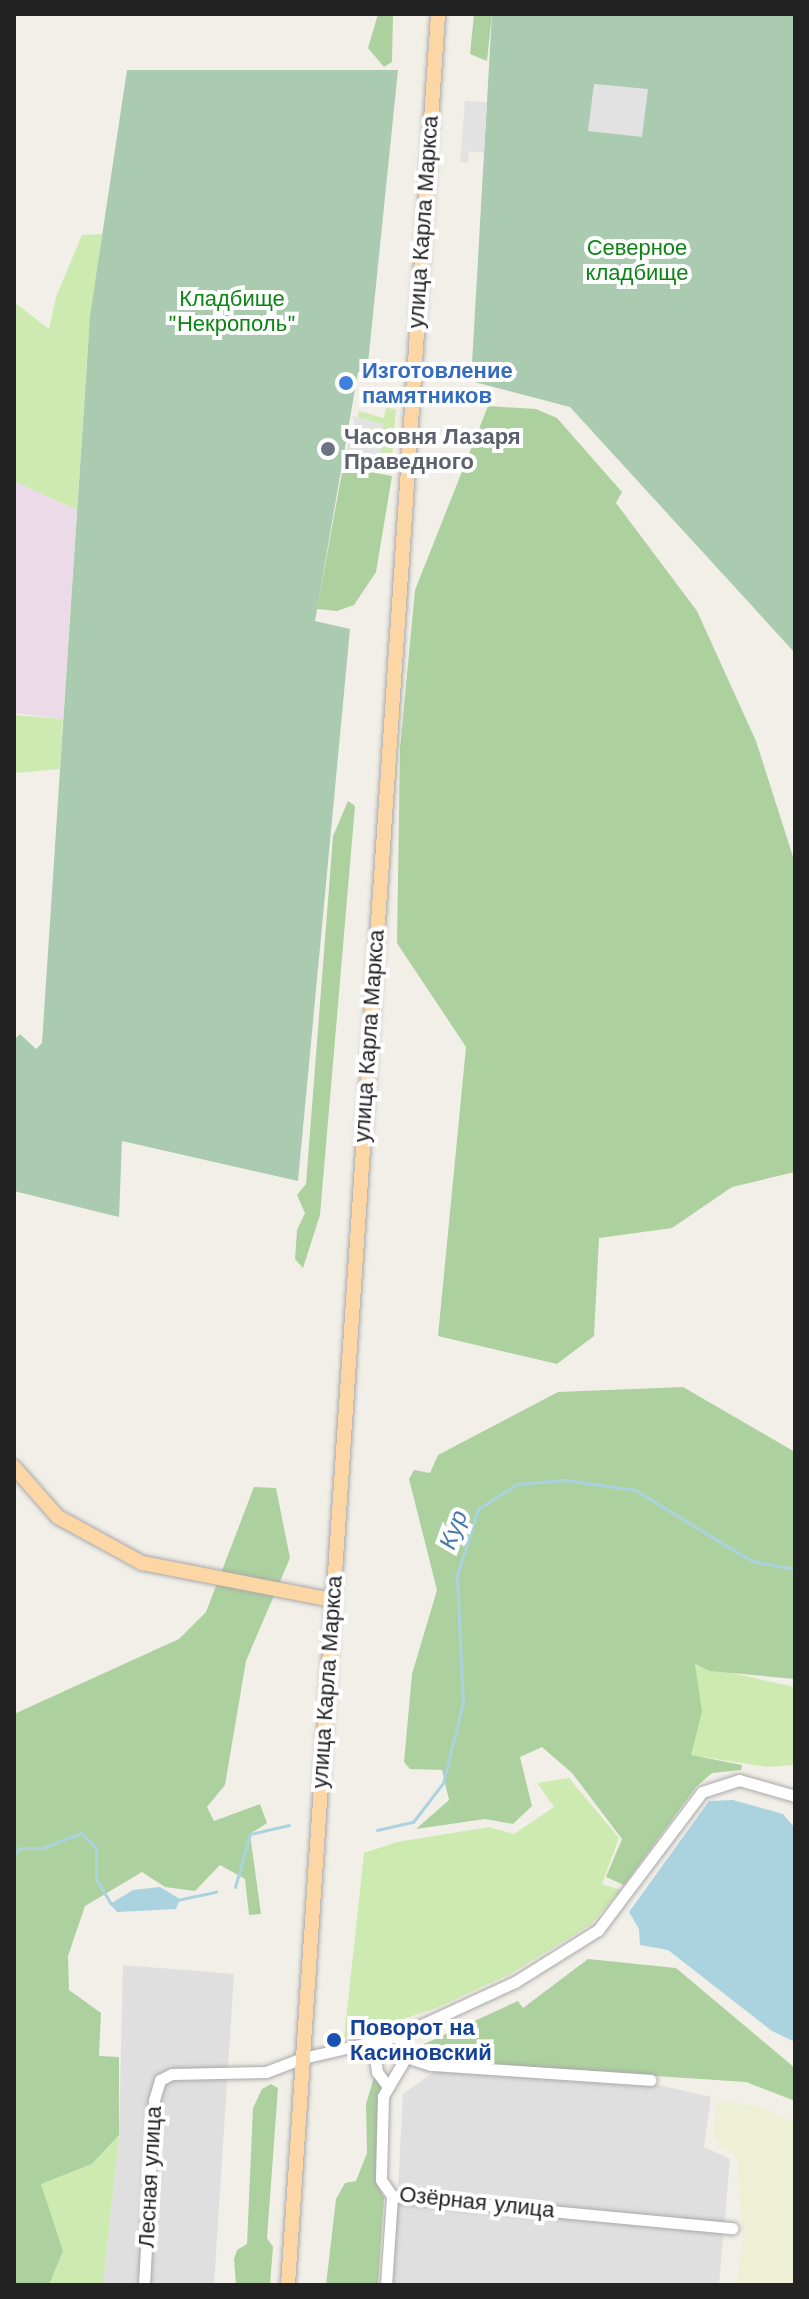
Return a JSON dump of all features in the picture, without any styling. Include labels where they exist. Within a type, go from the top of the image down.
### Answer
[{"type":"main road","name":"улица Карла Маркса","points":[[288,2285],[438,14]]},
{"type":"main road","points":[[14,1467],[58,1517],[142,1563],[333,1600]]},
{"type":"street","points":[[303,2058],[398,2036],[515,1982],[598,1930],[702,1792],[739,1780],[793,1795]]},
{"type":"street","points":[[398,2036],[406,2057]]},
{"type":"street","points":[[373,2043],[377,2072],[386,2084],[406,2057]]},
{"type":"street","points":[[406,2057],[431,2065],[650,2080]]},
{"type":"street","name":"Лесная улица","points":[[144,2285],[154,2100],[160,2080],[172,2074],[266,2072],[303,2058]]},
{"type":"street","name":"Озёрная улица","points":[[386,2084],[381,2180],[392,2196],[733,2228]]},
{"type":"street","points":[[386,2285],[392,2196]]},
{"type":"shaded area","points":[[594,84],[648,89],[642,137],[588,131]]},
{"type":"shaded area","points":[[465,101],[487,102],[484,153],[469,151],[468,163],[460,162]]},
{"type":"shaded area","points":[[352,416],[384,424],[380,456],[346,451],[355,424]]},
{"type":"shaded area","points":[[14,481],[77,510],[63,719],[14,713]]},
{"type":"shaded area","points":[[123,1965],[234,1974],[214,2285],[103,2285],[119,2135]]},
{"type":"shaded area","points":[[437,2070],[636,2080],[711,2097],[704,2147],[730,2159],[719,2285],[393,2285],[403,2094]]},
{"type":"green space","points":[[378,14],[393,14],[392,62],[384,67],[368,48]]},
{"type":"green space","points":[[474,14],[492,14],[487,61],[470,54]]},
{"type":"green space","name":"Северное кладбище","points":[[492,14],[795,14],[795,653],[570,407],[471,381]]},
{"type":"green space","name":"Кладбище \"Некрополь\"","points":[[127,70],[398,70],[367,373],[358,372],[315,621],[350,629],[298,1181],[122,1141],[119,1217],[14,1191],[14,1040],[20,1034],[36,1049],[42,1043],[90,316]]},
{"type":"green space","points":[[102,234],[88,342],[77,510],[14,481],[14,302],[49,329],[56,297],[82,235]]},
{"type":"green space","points":[[488,406],[536,409],[557,418],[622,492],[616,503],[697,611],[756,741],[795,863],[795,1172],[732,1187],[672,1228],[599,1238],[594,1336],[557,1364],[438,1336],[466,1047],[397,943],[400,749],[415,590]]},
{"type":"green space","points":[[386,408],[396,409],[392,458],[380,456],[383,425],[358,418],[359,411],[384,418]]},
{"type":"green space","points":[[343,467],[392,476],[376,572],[354,605],[337,611],[317,609]]},
{"type":"green space","points":[[14,715],[63,719],[60,769],[14,773]]},
{"type":"green space","points":[[348,801],[355,806],[320,1215],[303,1268],[295,1259],[297,1230],[305,1213],[297,1195],[306,1184],[333,836]]},
{"type":"green space","points":[[683,1387],[795,1452],[795,1679],[710,1671],[695,1664],[702,1712],[691,1755],[742,1765],[741,1770],[712,1773],[696,1787],[624,1885],[606,1877],[622,1839],[572,1773],[542,1747],[520,1757],[532,1806],[513,1824],[485,1819],[416,1829],[449,1800],[442,1770],[410,1769],[404,1762],[412,1674],[437,1590],[409,1479],[414,1470],[430,1473],[438,1455],[558,1392]]},
{"type":"green space","points":[[254,1487],[276,1488],[290,1558],[246,1661],[225,1785],[207,1807],[214,1821],[260,1804],[267,1823],[250,1834],[261,1914],[249,1915],[245,1879],[220,1865],[195,1891],[165,1887],[142,1872],[85,1906],[68,1956],[69,1990],[101,2013],[99,2056],[119,2057],[119,2135],[92,2164],[41,2184],[63,2251],[49,2285],[14,2285],[14,1714],[179,1639],[206,1612]]},
{"type":"green space","points":[[673,1660],[795,1687],[795,1765],[768,1767],[703,1757],[661,1797]]},
{"type":"green space","points":[[569,1778],[619,1838],[602,1884],[621,1890],[590,1925],[510,1974],[436,2008],[344,2039],[364,1853],[397,1842],[489,1827],[514,1834],[554,1807],[537,1783]]},
{"type":"green space","points":[[588,1959],[676,1968],[795,2068],[795,2101],[746,2082],[411,2060],[415,2049],[424,2044],[518,2001],[523,2008]]},
{"type":"green space","points":[[374,2077],[384,2087],[377,2183],[384,2198],[378,2285],[326,2285],[336,2199],[345,2183],[356,2181],[367,2153],[366,2104]]},
{"type":"green space","points":[[271,2084],[278,2088],[267,2238],[273,2247],[270,2285],[236,2285],[234,2259],[237,2250],[247,2244],[253,2108],[262,2089]]},
{"type":"green space","points":[[717,2100],[763,2107],[795,2123],[795,2285],[737,2285],[743,2235],[737,2157],[713,2139]]},
{"type":"green space","points":[[119,2135],[103,2285],[49,2285],[63,2251],[40,2184],[92,2164]]},
{"type":"water","points":[[733,1800],[783,1814],[795,1828],[795,2042],[772,2031],[668,1950],[640,1945],[639,1929],[629,1912],[709,1801]]},
{"type":"water","points":[[160,1887],[180,1899],[176,1909],[117,1912],[110,1904],[133,1890]]},
{"type":"waterway","name":"Кур","points":[[377,1830],[413,1822],[443,1783],[463,1703],[457,1575],[478,1509],[517,1484],[565,1480],[635,1490],[752,1561],[795,1569]]},
{"type":"waterway","points":[[235,1887],[250,1834],[289,1825]]},
{"type":"waterway","name":"Кур","points":[[14,1856],[19,1848],[42,1848],[81,1833],[96,1848],[96,1879],[111,1904]]},
{"type":"waterway","name":"Кур","points":[[177,1900],[216,1892]]},
{"type":"place","name":"Изготовление памятников","points":[[346,383]]},
{"type":"place","name":"Часовня Лазаря Праведного","points":[[328,449]]},
{"type":"place","name":"Поворот на Касиновский","points":[[334,2040]]}]
